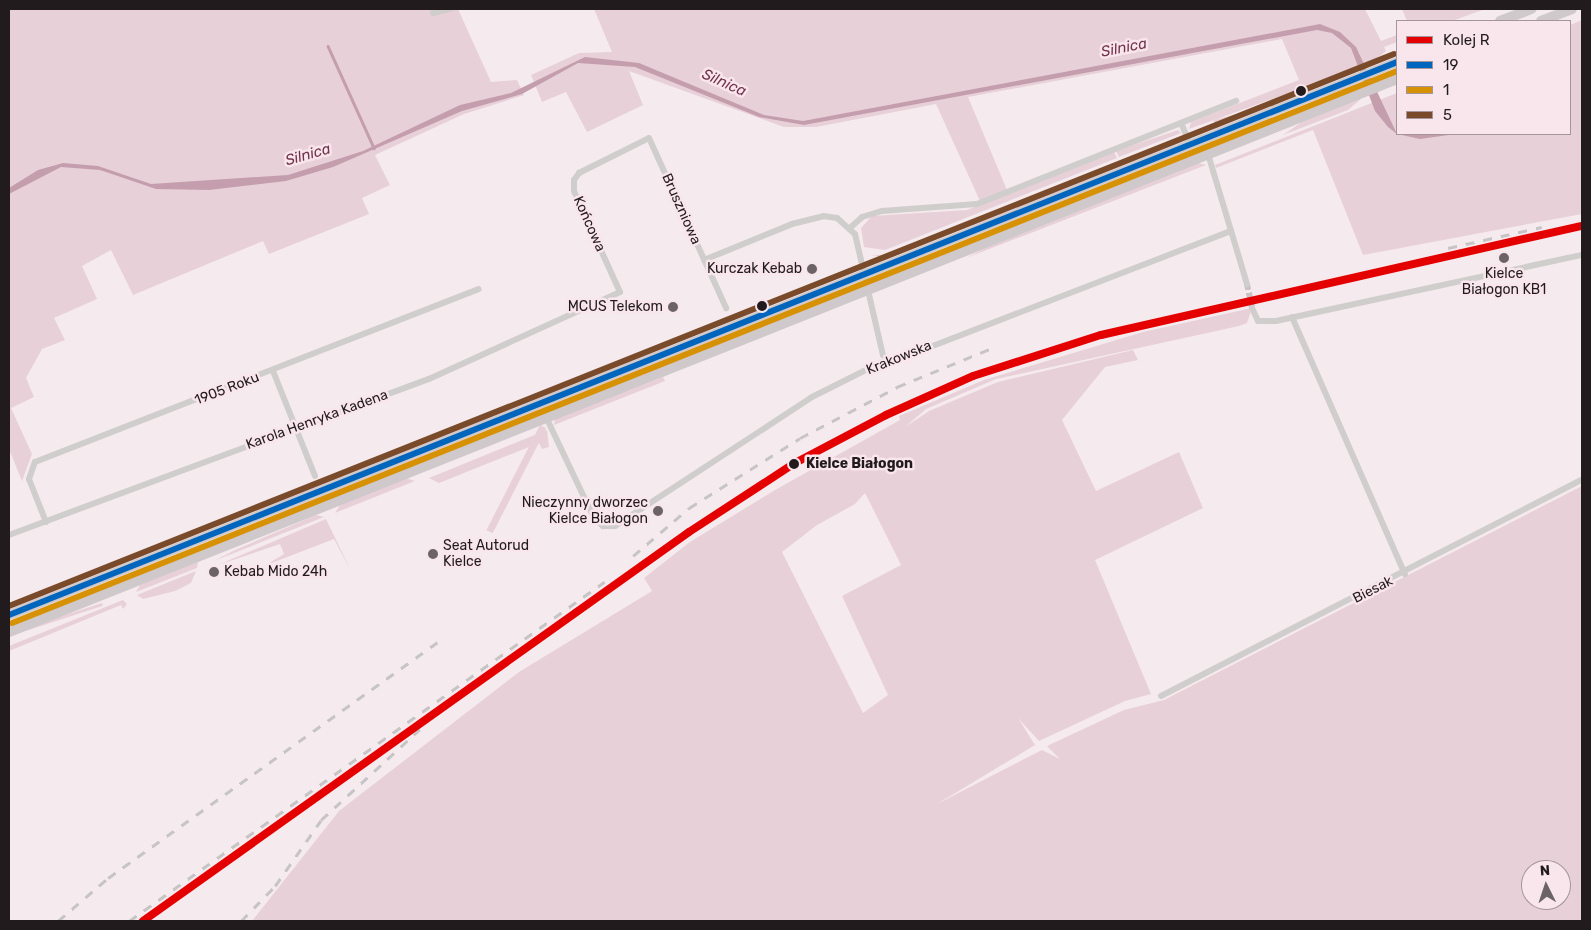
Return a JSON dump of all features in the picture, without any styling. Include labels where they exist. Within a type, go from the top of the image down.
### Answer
[{"type":"main road","points":[[1503,20],[1532,9]]},
{"type":"main road","points":[[1543,20],[1572,9]]},
{"type":"main road","points":[[9,615],[1396,62]]},
{"type":"main road","points":[[9,632],[1396,79]]},
{"type":"street","points":[[433,13],[451,9]]},
{"type":"street","points":[[851,228],[862,217],[882,211],[977,204],[1236,101]]},
{"type":"street","points":[[1181,123],[1191,144]]},
{"type":"street","name":"Bruszniowa","points":[[649,138],[726,308]]},
{"type":"street","name":"Końcowa","points":[[620,292],[574,191],[574,180],[579,173],[649,138]]},
{"type":"street","points":[[1208,154],[1247,284]]},
{"type":"street","points":[[704,260],[823,216],[851,228],[866,274],[883,355],[888,359]]},
{"type":"street","name":"Krakowska","points":[[546,417],[594,518],[603,526],[615,526],[812,397],[888,359],[899,359],[1232,231]]},
{"type":"street","points":[[1252,308],[1261,322],[1292,318],[1582,255]]},
{"type":"street","name":"1905 Roku","points":[[46,522],[29,479],[35,462],[273,371],[478,289]]},
{"type":"street","name":"Karola Henryka Kadena","points":[[9,535],[429,379],[620,292]]},
{"type":"street","points":[[1292,318],[1405,574]]},
{"type":"street","points":[[273,371],[315,476]]},
{"type":"street","name":"Biesak","points":[[1161,696],[1405,574],[1582,480]]},
{"type":"shaded area","points":[[9,9],[458,9],[491,82],[517,80],[524,95],[464,114],[375,155],[390,185],[362,198],[369,214],[269,254],[263,241],[133,295],[111,250],[82,266],[97,299],[54,318],[65,340],[42,349],[26,378],[34,397],[11,408],[32,454],[22,481],[9,449]]},
{"type":"shaded area","points":[[594,9],[1365,9],[1381,41],[1396,35],[1396,42],[1384,47],[1386,51],[1372,63],[1189,129],[1191,122],[1299,80],[1282,39],[968,97],[1007,190],[980,201],[936,104],[816,127],[784,127],[629,71],[643,105],[587,132],[566,92],[542,102],[531,75],[579,53],[612,52]]},
{"type":"shaded area","points":[[1402,9],[1485,9],[1455,20],[1407,20]]},
{"type":"shaded area","points":[[1582,20],[1582,214],[1363,255],[1313,130],[1216,168],[1215,165],[1396,93],[1396,135],[1571,135],[1571,25]]},
{"type":"shaded area","points":[[1320,24],[1340,32],[1356,47],[1396,133],[1388,127],[1375,111],[1351,48],[1332,33],[1317,30],[804,125],[759,117],[635,67],[578,63],[522,94],[462,111],[333,167],[286,181],[209,190],[156,189],[100,170],[61,167],[9,194],[9,188],[38,170],[63,163],[98,166],[151,184],[288,175],[363,151],[460,105],[511,93],[585,57],[639,63],[764,115],[803,121]]},
{"type":"shaded area","points":[[1358,84],[1359,88],[1214,124],[1213,120]]},
{"type":"shaded area","points":[[1289,94],[1280,103],[1215,129],[1213,124]]},
{"type":"shaded area","points":[[1362,98],[1348,110],[1283,135],[1302,122]]},
{"type":"shaded area","points":[[1178,130],[1181,133],[1119,157],[1116,151]]},
{"type":"shaded area","points":[[1402,135],[1449,135],[1420,139]]},
{"type":"shaded area","points":[[1183,137],[1180,143],[994,218],[885,257],[870,255],[885,255]]},
{"type":"shaded area","points":[[1214,141],[1216,146],[892,273],[1011,221]]},
{"type":"shaded area","points":[[1114,152],[1117,158],[885,250],[864,247],[861,228],[872,216],[967,210]]},
{"type":"shaded area","points":[[1198,163],[1206,165],[966,258],[986,248]]},
{"type":"shaded area","points":[[840,289],[726,340],[135,575],[305,502]]},
{"type":"shaded area","points":[[1252,308],[1247,323],[1239,326],[996,379],[926,409],[905,427],[929,411],[998,382],[1133,350],[1138,360],[1105,367],[1062,420],[1096,491],[1179,452],[1203,508],[1095,560],[1151,694],[1125,701],[1039,741],[1018,718],[1035,745],[937,804],[1042,750],[1060,759],[1047,746],[1124,710],[1164,700],[1582,486],[1582,921],[252,921],[339,811],[519,672],[652,591],[644,578],[690,542],[775,490],[900,420],[899,416],[984,380],[1143,332]],"holes":[[[865,493],[901,565],[842,596],[888,695],[863,713],[782,552],[817,525],[855,504]]]},
{"type":"shaded area","points":[[695,333],[662,350],[257,512],[254,510]]},
{"type":"shaded area","points":[[663,377],[665,381],[554,425],[555,419]]},
{"type":"shaded area","points":[[540,425],[546,428],[493,533],[486,530]]},
{"type":"shaded area","points":[[547,430],[549,447],[542,449],[539,443],[439,483],[429,478]]},
{"type":"shaded area","points":[[406,478],[415,481],[335,513],[340,505]]},
{"type":"shaded area","points":[[316,515],[324,517],[214,561],[235,550]]},
{"type":"shaded area","points":[[326,519],[351,571],[334,539],[264,566],[284,554],[280,544],[218,565]]},
{"type":"shaded area","points":[[198,562],[197,568],[136,592],[140,585]]},
{"type":"shaded area","points":[[196,571],[191,583],[175,591],[143,599],[137,595]]},
{"type":"shaded area","points":[[95,587],[97,592],[9,627],[9,624]]},
{"type":"shaded area","points":[[123,600],[127,604],[123,609],[121,605],[9,651],[9,646]]},
{"type":"shaded area","points":[[102,603],[103,606],[20,633],[19,630]]},
{"type":"waterway","points":[[328,46],[374,148]]},
{"type":"tunnel","points":[[1247,284],[1252,308]]},
{"type":"railway","points":[[1448,248],[1542,227]]},
{"type":"railway","points":[[633,556],[689,508],[800,438],[897,387],[992,348]]},
{"type":"railway","points":[[129,921],[604,582]]},
{"type":"railway","points":[[58,921],[108,878],[442,639]]},
{"type":"railway","points":[[241,921],[275,886],[321,820],[420,729]]},
{"type":"rail line","name":"R","points":[[143,921],[689,532],[795,463],[886,415],[973,376],[1101,335],[1582,226]]},
{"type":"transit line","name":"5","points":[[9,606],[1394,54]]},
{"type":"transit line","name":"19","points":[[9,615],[1396,62]]},
{"type":"transit line","name":"1","points":[[12,623],[1396,71]]},
{"type":"place","name":"Kielce Białogon KB1","points":[[1504,258]]},
{"type":"place","name":"Kurczak Kebab","points":[[812,269]]},
{"type":"place","name":"MCUS Telekom","points":[[673,307]]},
{"type":"place","name":"Kielce Białogon","points":[[794,464]]},
{"type":"place","name":"Nieczynny dworzec Kielce Białogon","points":[[658,511]]},
{"type":"place","name":"Seat Autorud Kielce","points":[[433,554]]},
{"type":"place","name":"Kebab Mido 24h","points":[[214,572]]},
{"type":"water label","name":"Silnica","points":[[1124,48]]},
{"type":"water label","name":"Silnica","points":[[724,83]]},
{"type":"water label","name":"Silnica","points":[[308,155]]}]
